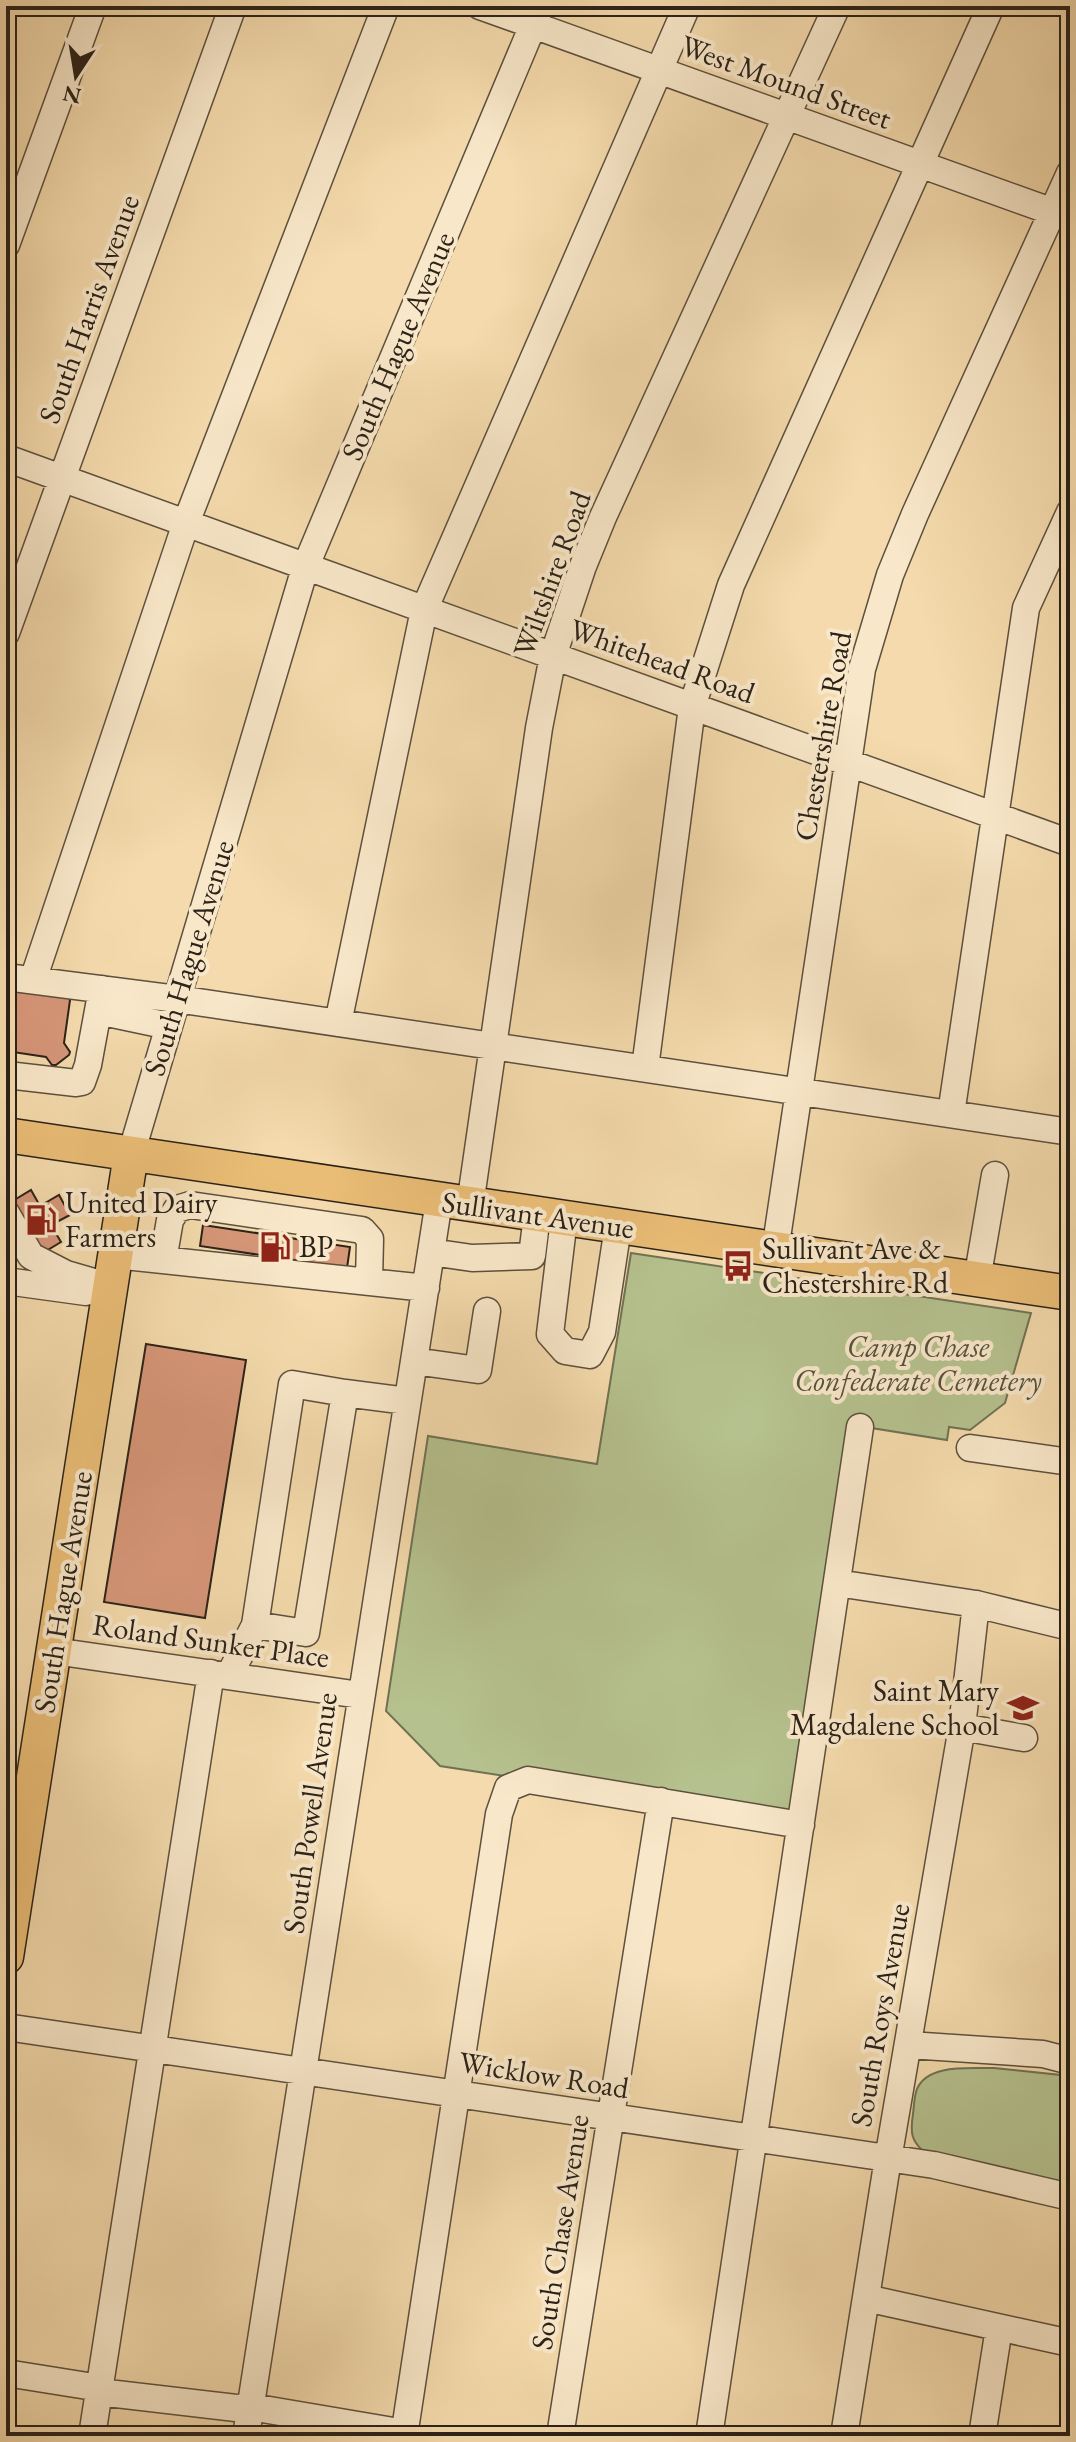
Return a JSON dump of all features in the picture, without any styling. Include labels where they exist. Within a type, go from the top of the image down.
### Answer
[{"type":"main road","name":"Sullivant Avenue","points":[[6,1135],[1070,1293]]},
{"type":"main road","name":"South Hague Avenue","points":[[6,1957],[131,1154]]},
{"type":"street","points":[[6,245],[93,6]]},
{"type":"street","name":"South Harris Avenue","points":[[6,633],[233,6]]},
{"type":"street","points":[[33,980],[186,523],[386,6]]},
{"type":"street","name":"West Mound Street","points":[[480,6],[537,16],[659,70],[1061,215]]},
{"type":"street","points":[[338,1023],[424,610],[687,6]]},
{"type":"street","name":"Wiltshire Road","points":[[454,1203],[492,1046],[553,656],[603,517],[837,6]]},
{"type":"street","points":[[645,1068],[692,707],[731,585],[991,6]]},
{"type":"street","name":"South Hague Avenue","points":[[131,1154],[305,568],[537,16]]},
{"type":"street","name":"Chestershire Road","points":[[775,1251],[862,669],[890,575],[971,388],[1061,215],[1070,173]]},
{"type":"street","name":"Whitehead Road","points":[[6,458],[1070,843]]},
{"type":"street","points":[[951,1114],[1026,608],[1070,512]]},
{"type":"street","points":[[6,977],[33,980],[100,1000],[169,1026]]},
{"type":"street","points":[[100,1000],[177,999],[1070,1132]]},
{"type":"street","points":[[6,1085],[6,1075],[82,1082],[100,1000]]},
{"type":"street","points":[[244,1171],[256,1214]]},
{"type":"street","points":[[977,1280],[995,1175]]},
{"type":"street","points":[[322,1223],[328,1184]]},
{"type":"street","name":"South Powell Avenue","points":[[246,2436],[431,1252],[454,1203]]},
{"type":"street","points":[[163,1260],[170,1220],[177,1209],[190,1205],[362,1230],[370,1239],[369,1282]]},
{"type":"street","points":[[6,1213],[31,1256],[66,1274],[112,1279]]},
{"type":"street","points":[[551,1217],[550,1334],[565,1351],[590,1355],[602,1332],[618,1227]]},
{"type":"street","points":[[431,1252],[472,1258],[532,1256],[551,1217]]},
{"type":"street","points":[[6,1281],[112,1279],[163,1260],[426,1288]]},
{"type":"street","points":[[414,1361],[478,1370],[487,1311]]},
{"type":"street","points":[[92,2436],[153,2049],[220,1675],[255,1625],[292,1384],[407,1401]]},
{"type":"street","points":[[255,1625],[306,1633],[345,1393]]},
{"type":"street","points":[[709,2436],[860,1427]]},
{"type":"street","points":[[970,1448],[1070,1462]]},
{"type":"street","points":[[837,1583],[976,1604],[1070,1627]]},
{"type":"street","name":"South Roys Avenue","points":[[844,2436],[962,1727],[976,1604]]},
{"type":"street","name":"Roland Sunker Place","points":[[54,1651],[360,1695]]},
{"type":"street","points":[[962,1727],[1024,1738]]},
{"type":"street","points":[[6,2373],[99,2390],[236,2408],[251,2407],[405,2434],[499,1814],[508,1788],[528,1780],[801,1825]]},
{"type":"street","name":"South Chase Avenue","points":[[560,2436],[661,1801]]},
{"type":"street","name":"Wicklow Road","points":[[6,2027],[888,2158],[992,2176],[1070,2197]]},
{"type":"street","points":[[909,2045],[1043,2054],[1070,2061]]},
{"type":"street","points":[[866,2298],[1070,2343]]},
{"type":"street","points":[[982,2436],[999,2328]]},
{"type":"green space","name":"Camp Chase Confederate Cemetery","points":[[631,1253],[1031,1313],[1005,1403],[970,1430],[949,1427],[947,1440],[871,1428],[806,1822],[440,1766],[386,1711],[428,1436],[597,1464]]},
{"type":"green space","points":[[994,2068],[1070,2076],[1070,2187],[926,2154],[917,2145],[912,2121],[916,2092],[923,2081],[940,2071]]},
{"type":"building","points":[[6,983],[71,993],[64,1043],[70,1052],[56,1065],[52,1065],[46,1057],[6,1051]]},
{"type":"building","name":"United Dairy Farmers","points":[[31,1190],[40,1206],[59,1195],[70,1215],[51,1225],[61,1242],[41,1254],[11,1202]]},
{"type":"building","name":"BP","points":[[203,1225],[350,1247],[347,1268],[200,1246]]},
{"type":"building","points":[[146,1344],[246,1360],[205,1618],[104,1602]]},
{"type":"place","name":"United Dairy Farmers","points":[[41,1220]]},
{"type":"place","name":"BP","points":[[275,1247]]},
{"type":"place","name":"Sullivant Ave & Chestershire Rd","points":[[738,1266]]},
{"type":"place","name":"Saint Mary Magdalene School","points":[[1023,1708]]}]
